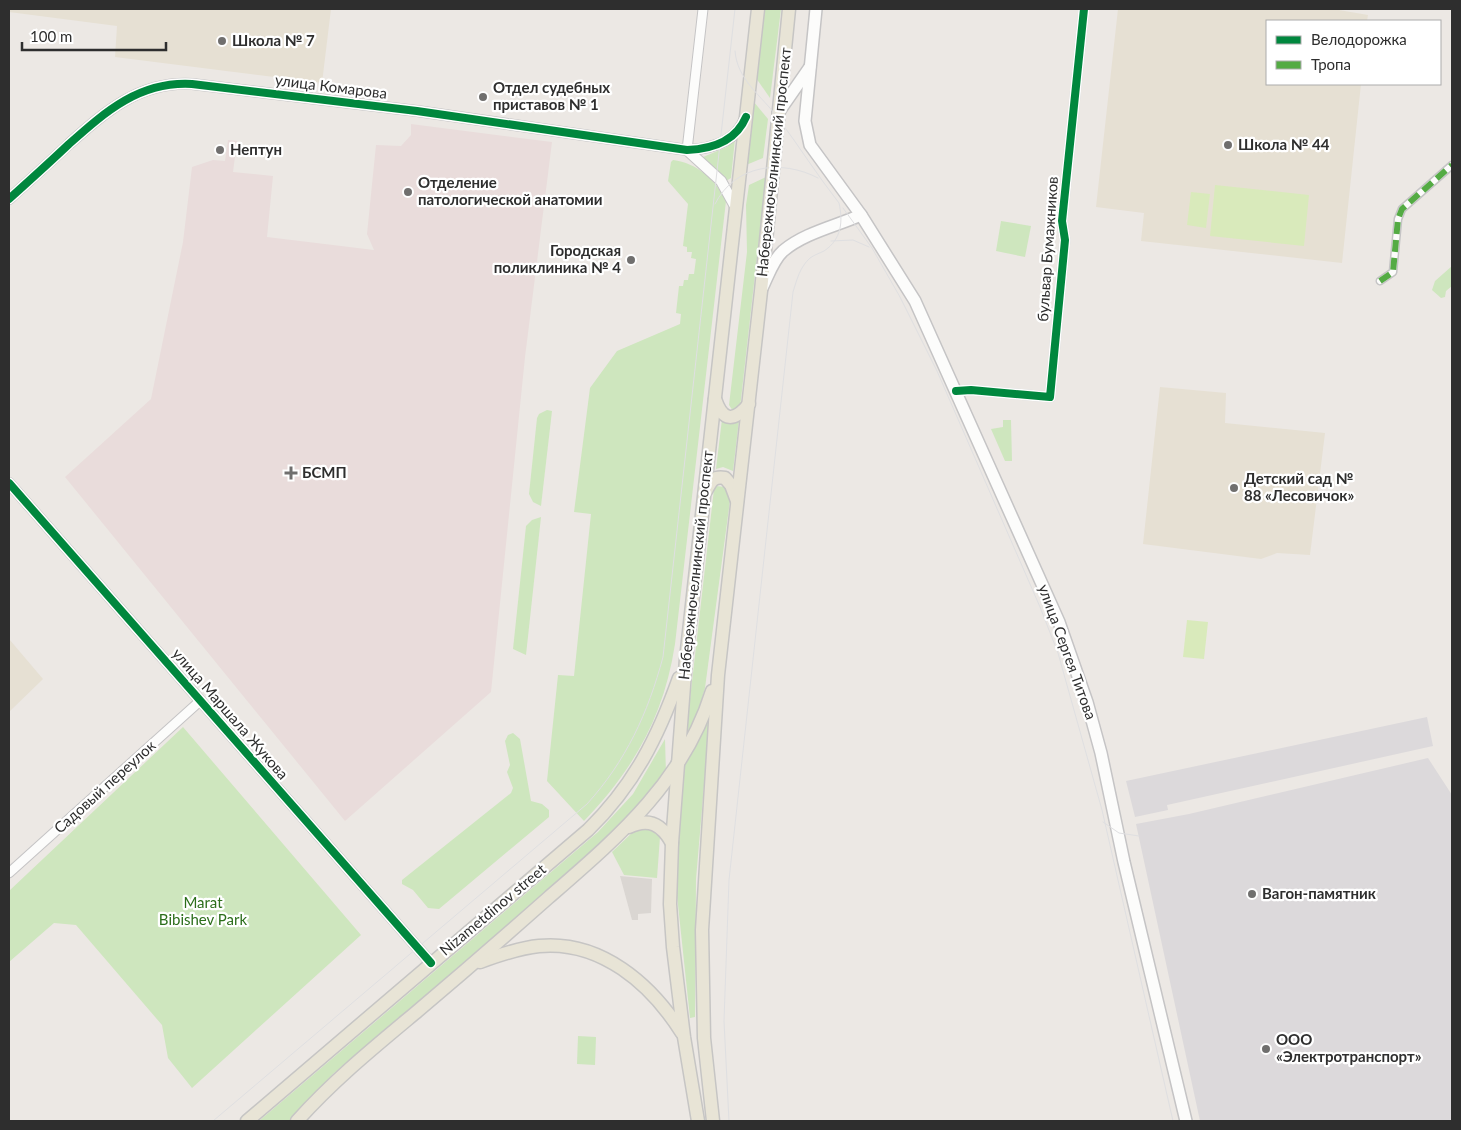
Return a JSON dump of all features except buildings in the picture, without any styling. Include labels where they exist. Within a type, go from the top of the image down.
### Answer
[{"type":"main road","name":"Набережночелнинский проспект","points":[[698,1121],[684,1037],[670,904],[676,766],[714,399],[758,9]]},
{"type":"main road","name":"Набережночелнинский проспект","points":[[713,1121],[704,1038],[702,930],[718,675],[749,404],[789,9]]},
{"type":"main road","name":"улица Сергея Титова","points":[[816,9],[805,121],[810,145],[861,215],[915,302],[1041,580],[1087,702],[1101,753],[1124,862],[1186,1121]]},
{"type":"main road","points":[[778,113],[810,68]]},
{"type":"main road","points":[[761,291],[775,261],[783,251],[807,237],[861,215]]},
{"type":"main road","points":[[714,399],[718,410],[725,416],[732,418],[740,416],[749,404]]},
{"type":"main road","points":[[704,497],[711,480],[718,477],[725,478],[731,485],[738,503]]},
{"type":"main road","name":"Nizametdinov street","points":[[247,1121],[608,811],[645,758],[664,718],[686,659]]},
{"type":"main road","name":"Nizametdinov street","points":[[297,1121],[329,1086],[473,964],[627,828],[655,796],[676,766],[699,726],[718,675]]},
{"type":"main road","points":[[627,828],[638,823],[652,823],[666,832],[672,843]]},
{"type":"main road","points":[[473,964],[516,950],[540,946],[578,949],[597,955],[628,972],[664,1005],[684,1037]]},
{"type":"street","points":[[703,9],[687,150],[721,181],[736,208]]},
{"type":"street","name":"бульвар Бумажников","points":[[956,391],[971,390],[1050,397],[1065,240],[1062,221],[1084,9]]},
{"type":"street","name":"улица Комарова","points":[[9,198],[118,103],[152,88],[180,84],[427,112],[687,150],[704,149],[719,144],[732,136],[743,124],[746,117]]},
{"type":"street","points":[[1380,281],[1393,272],[1398,219],[1402,209],[1452,165]]},
{"type":"street","name":"улица Маршала Жукова","points":[[9,483],[431,963]]},
{"type":"street","name":"Садовый переулок","points":[[9,873],[200,701]]},
{"type":"shaded area","name":"Школа № 7","points":[[9,9],[331,9],[322,83],[115,57],[117,26],[9,12]]},
{"type":"shaded area","name":"Школа № 44","points":[[1118,9],[1333,9],[1368,15],[1367,20],[1266,20],[1266,85],[1361,85],[1342,263],[1141,241],[1144,213],[1096,207]]},
{"type":"shaded area","name":"БСМП","points":[[411,124],[552,142],[525,357],[491,692],[345,821],[65,477],[151,399],[183,242],[192,167],[213,160],[225,161],[228,140],[237,141],[233,172],[273,176],[267,237],[374,250],[367,234],[376,145],[401,146],[411,135]]},
{"type":"shaded area","name":"Детский сад № 88 «Лесовичок»","points":[[1160,387],[1226,393],[1225,423],[1325,433],[1310,555],[1277,553],[1261,559],[1143,544]]},
{"type":"shaded area","points":[[9,639],[43,679],[9,712]]},
{"type":"shaded area","points":[[1427,717],[1433,746],[1167,805],[1168,810],[1135,817],[1126,781]]},
{"type":"shaded area","points":[[1428,758],[1452,795],[1452,1121],[1200,1121],[1136,824],[1189,814]]},
{"type":"shaded area","points":[[620,876],[652,879],[651,913],[638,914],[638,920],[632,920]]},
{"type":"green space","points":[[764,9],[781,9],[770,98],[756,78]]},
{"type":"green space","points":[[754,102],[768,119],[763,158],[746,165]]},
{"type":"green space","points":[[735,139],[731,178],[726,181],[703,157],[727,147]]},
{"type":"green space","points":[[673,160],[690,165],[705,174],[717,186],[726,201],[675,644],[663,695],[655,718],[644,740],[618,782],[584,821],[547,781],[558,675],[574,676],[591,514],[574,512],[590,388],[617,351],[680,324],[681,314],[676,313],[679,286],[683,286],[684,280],[688,280],[689,274],[694,274],[696,259],[691,258],[692,252],[687,252],[687,247],[683,246],[688,204],[668,181]]},
{"type":"green space","points":[[766,177],[740,408],[733,411],[729,405],[747,252],[746,205],[749,185]]},
{"type":"green space","points":[[1215,185],[1309,195],[1304,246],[1210,236]]},
{"type":"green space","points":[[1191,192],[1210,194],[1206,228],[1187,225]]},
{"type":"green space","points":[[1001,221],[1031,226],[1025,257],[996,251]]},
{"type":"green space","points":[[1452,266],[1452,286],[1446,291],[1445,297],[1441,298],[1432,290],[1435,281]]},
{"type":"green space","points":[[547,410],[552,411],[541,506],[533,502],[529,494],[537,418],[539,414]]},
{"type":"green space","points":[[722,419],[739,420],[733,471],[723,467],[716,469]]},
{"type":"green space","points":[[1003,420],[1011,420],[1012,461],[1005,461],[991,429],[1003,427]]},
{"type":"green space","points":[[716,486],[725,487],[731,493],[705,688],[695,722],[685,743],[714,489]]},
{"type":"green space","points":[[541,517],[526,655],[513,649],[526,526],[532,520]]},
{"type":"green space","points":[[1187,620],[1208,622],[1204,659],[1183,657]]},
{"type":"green space","points":[[710,716],[696,879],[695,1017],[690,1018],[676,886],[681,774]]},
{"type":"green space","name":"Marat Bibishev Park","points":[[183,727],[361,935],[192,1088],[168,1058],[162,1025],[76,925],[54,923],[9,962],[9,891]]},
{"type":"green space","points":[[513,733],[520,739],[531,801],[542,804],[549,810],[549,817],[439,909],[428,908],[413,890],[402,884],[402,880],[511,793],[513,788],[507,772],[510,765],[505,741],[508,735]]},
{"type":"green space","points":[[665,739],[666,774],[605,843],[333,1074],[290,1121],[259,1121],[598,832],[633,794]]},
{"type":"green space","points":[[646,827],[657,833],[660,837],[657,878],[624,875],[612,852],[635,830]]},
{"type":"green space","points":[[578,1036],[596,1037],[595,1065],[577,1064]]},
{"type":"tram line","points":[[213,1121],[587,804],[613,771],[643,717],[663,657],[735,9]]},
{"type":"tram line","points":[[729,1121],[724,1021],[729,880],[793,292],[804,265],[812,257],[830,246],[838,235],[841,223],[839,203],[772,110],[745,79],[740,71],[735,51]]},
{"type":"tram line","points":[[715,204],[734,180],[760,169],[790,168],[818,178]]},
{"type":"tram line","points":[[843,208],[872,248],[900,297],[937,371],[1040,607],[1058,653],[1102,810],[1173,1121]]},
{"type":"tram line","points":[[831,241],[853,240],[869,247]]},
{"type":"tram line","points":[[1103,822],[1119,833],[1139,836]]},
{"type":"marked path","points":[[1380,281],[1393,272],[1398,219],[1402,209],[1452,165]]},
{"type":"cycle path","points":[[956,391],[971,390],[1050,397],[1065,240],[1062,221],[1084,9]]},
{"type":"cycle path","points":[[9,199],[110,110],[140,93],[156,87],[173,84],[192,84],[417,111],[687,150],[705,148],[730,138],[742,125],[746,117]]},
{"type":"cycle path","points":[[9,483],[431,963]]},
{"type":"place","name":"Школа № 7","points":[[222,41]]},
{"type":"place","name":"Отдел судебных приставов № 1","points":[[483,97]]},
{"type":"place","name":"Школа № 44","points":[[1228,145]]},
{"type":"place","name":"Нептун","points":[[220,150]]},
{"type":"place","name":"Отделение патологической анатомии","points":[[408,192]]},
{"type":"place","name":"Городская поликлиника № 4","points":[[631,260]]},
{"type":"place","name":"БСМП","points":[[291,473]]},
{"type":"place","name":"Детский сад № 88 «Лесовичок»","points":[[1234,488]]},
{"type":"place","name":"Вагон-памятник","points":[[1252,894]]},
{"type":"place","name":"ООО «Электротранспорт»","points":[[1266,1049]]}]
